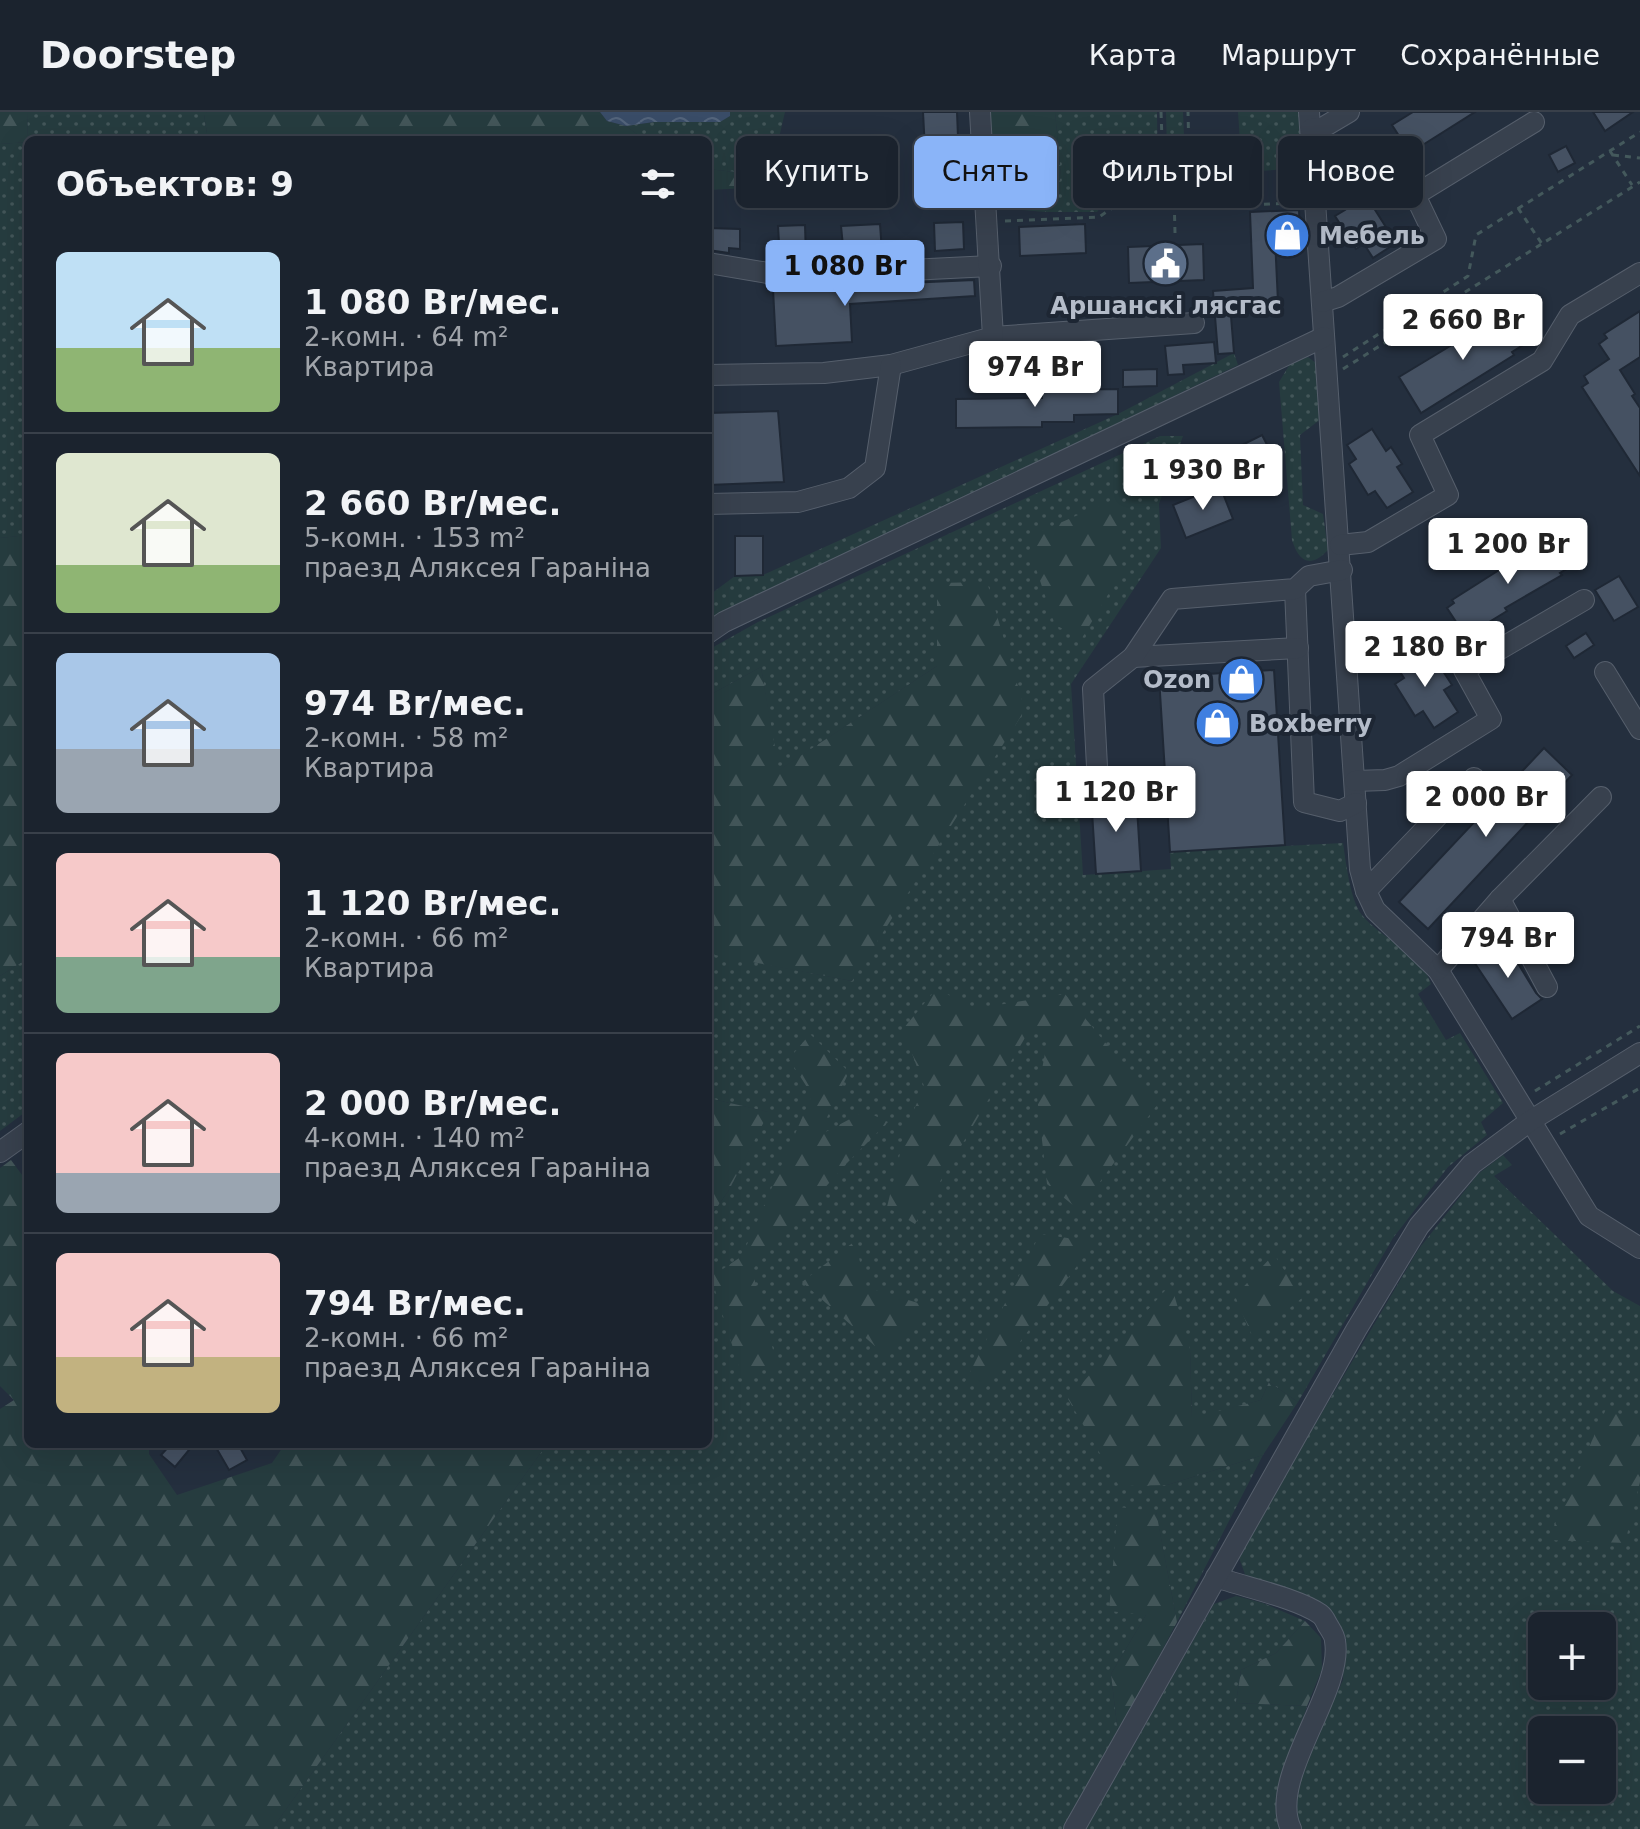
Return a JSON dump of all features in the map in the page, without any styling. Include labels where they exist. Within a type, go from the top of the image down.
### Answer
[{"type":"street","points":[[980,112],[993,337]]},
{"type":"street","points":[[1310,121],[1322,128],[1349,112]]},
{"type":"street","points":[[1322,302],[1338,297],[1436,239],[1415,195],[1534,122]]},
{"type":"street","points":[[1316,208],[1360,869],[1366,891],[1375,910],[1438,970],[1589,1216],[1640,1248]]},
{"type":"street","points":[[712,264],[786,276],[991,266]]},
{"type":"street","points":[[1340,545],[1368,542],[1448,495],[1420,435],[1542,361],[1570,315],[1640,273]]},
{"type":"street","points":[[712,375],[824,373],[891,365],[993,337],[1194,323]]},
{"type":"street","points":[[712,630],[1324,337]]},
{"type":"street","points":[[712,504],[798,502],[849,488],[875,468],[891,365]]},
{"type":"street","points":[[1135,779],[1098,786],[1093,689],[1133,657],[1172,599],[1295,589],[1309,576],[1342,570]]},
{"type":"street","points":[[1295,589],[1304,802],[1340,811],[1356,803]]},
{"type":"street","points":[[1355,781],[1399,776],[1491,719],[1464,670],[1584,600]]},
{"type":"street","points":[[1133,657],[1298,648]]},
{"type":"street","points":[[1605,672],[1640,729]]},
{"type":"street","points":[[1366,891],[1474,778]]},
{"type":"street","points":[[1438,970],[1500,899],[1601,797]]},
{"type":"street","points":[[1500,899],[1547,987]]},
{"type":"street","points":[[1074,1829],[1356,1330],[1419,1226],[1472,1164],[1530,1121],[1640,1053]]},
{"type":"street","points":[[1216,1577],[1322,1615],[1336,1640],[1331,1677],[1306,1735],[1288,1792],[1288,1822],[1291,1829]]},
{"type":"path","points":[[1161,112],[1162,136]]},
{"type":"path","points":[[1188,112],[1189,136]]},
{"type":"path","points":[[1474,286],[1468,276],[1476,235],[1612,153],[1640,132]]},
{"type":"path","points":[[1612,153],[1640,158]]},
{"type":"path","points":[[1612,153],[1633,186]]},
{"type":"path","points":[[1340,371],[1640,182]]},
{"type":"path","points":[[986,221],[1099,217],[1112,208]]},
{"type":"path","points":[[1174,208],[1175,233]]},
{"type":"path","points":[[1518,208],[1542,244]]},
{"type":"path","points":[[1340,359],[1468,276]]},
{"type":"path","points":[[1430,301],[1436,310]]},
{"type":"path","points":[[1395,323],[1401,332]]},
{"type":"path","points":[[1518,1101],[1640,1026]]},
{"type":"path","points":[[1544,1144],[1640,1088]]},
{"type":"green space","points":[[0,112],[27,112],[28,136],[24,136],[24,142],[0,144]]},
{"type":"green space","points":[[27,112],[207,112],[204,115],[207,136],[28,136]]},
{"type":"green space","points":[[600,112],[607,121],[626,126],[640,136],[207,136],[204,114]]},
{"type":"green space","points":[[730,112],[785,112],[779,136],[736,136],[736,172],[712,169],[712,136],[640,136],[626,126],[654,122],[719,122],[730,116]]},
{"type":"green space","points":[[990,112],[1055,112],[1061,177],[1057,186],[1057,136],[991,136]]},
{"type":"green space","points":[[1055,112],[1157,112],[1157,136],[1073,136],[1073,208],[1100,208],[1097,212],[1045,212],[1047,208],[1057,208],[1057,186],[1061,177]]},
{"type":"green space","points":[[1166,112],[1183,112],[1184,136],[1167,136]]},
{"type":"green space","points":[[1238,112],[1300,112],[1303,136],[1278,136],[1278,170],[1262,171],[1262,136],[1240,136]]},
{"type":"green space","points":[[24,142],[24,535],[0,538],[0,144]]},
{"type":"green space","points":[[712,169],[736,172],[736,189],[712,190]]},
{"type":"green space","points":[[1008,208],[1047,208],[1045,212]]},
{"type":"green space","points":[[1234,353],[1238,365],[712,619],[712,593],[735,576],[763,575],[1118,414]]},
{"type":"green space","points":[[1308,357],[1316,363],[1321,419],[1300,435],[1303,505],[1323,514],[1328,550],[1311,561],[1298,554],[1292,540],[1279,382],[1290,364]]},
{"type":"green space","points":[[1160,436],[1183,436],[1159,504],[1161,548],[1071,684],[1083,875],[1171,869],[1170,852],[1343,843],[1354,900],[1362,915],[1410,954],[1426,972],[1431,984],[1418,994],[1446,1040],[1460,1033],[1503,1103],[1481,1122],[1487,1135],[1448,1167],[1393,1238],[1298,1402],[1269,1382],[1261,1400],[1192,1419],[1190,1349],[1167,1485],[1263,1455],[1177,1622],[1156,1512],[1146,1615],[1111,1674],[1118,1734],[1064,1829],[272,1829],[544,1448],[712,1448],[712,1214],[729,1190],[768,1112],[712,1099],[712,956],[714,954],[852,981],[937,666],[778,771],[761,667],[712,694],[712,648],[758,622]]},
{"type":"green space","points":[[1122,496],[1121,573],[1082,638],[1055,625],[1030,551],[1032,535]]},
{"type":"green space","points":[[24,535],[24,961],[0,976],[0,538]]},
{"type":"green space","points":[[987,582],[1025,710],[852,981],[715,955],[712,958],[712,694],[761,667],[779,770],[937,666],[937,583]]},
{"type":"green space","points":[[24,961],[24,1113],[0,1131],[0,976]]},
{"type":"green space","points":[[937,988],[973,1009],[1065,994],[1157,1105],[1079,1210],[1047,1184],[1037,1096],[1049,1032],[1029,1031],[915,1224],[887,1207],[906,1129],[924,1086],[903,1029]]},
{"type":"green space","points":[[810,1034],[849,1072],[818,1136],[865,1111],[888,1122],[845,1165],[752,1270],[777,1365],[742,1377],[712,1276],[742,1256],[812,1095],[789,1059]]},
{"type":"green space","points":[[712,1099],[769,1112],[729,1190],[712,1214]]},
{"type":"green space","points":[[1503,1155],[1512,1165],[1494,1176],[1613,1291],[1640,1306],[1640,1829],[1300,1829],[1296,1821],[1298,1779],[1343,1680],[1345,1637],[1329,1610],[1246,1577],[1238,1555],[1418,1250],[1478,1174]]},
{"type":"green space","points":[[11,1160],[24,1178],[24,1448],[149,1448],[149,1454],[177,1495],[272,1463],[282,1448],[544,1448],[272,1829],[0,1829],[0,1409],[14,1400],[0,1386],[0,1168]]},
{"type":"green space","points":[[1040,1234],[1095,1242],[984,1390],[965,1382]]},
{"type":"green space","points":[[855,1241],[866,1287],[931,1307],[884,1354],[802,1282]]},
{"type":"green space","points":[[1274,1254],[1302,1298],[1253,1338],[1235,1296]]},
{"type":"green space","points":[[1171,1284],[1190,1349],[1192,1418],[1261,1400],[1269,1382],[1298,1402],[1263,1455],[1167,1485],[1119,1486],[1068,1399]]},
{"type":"green space","points":[[1606,1409],[1640,1422],[1640,1482],[1625,1543],[1548,1540]]},
{"type":"green space","points":[[1118,1507],[1156,1511],[1177,1622],[1118,1734],[1111,1674],[1146,1615],[1109,1611]]},
{"type":"green space","points":[[1236,1596],[1263,1603],[1305,1621],[1276,1653],[1241,1670],[1236,1703],[1307,1706],[1278,1803],[1284,1829],[1086,1829],[1214,1604]]},
{"type":"green space","points":[[1305,1621],[1321,1638],[1322,1669],[1307,1706],[1236,1703],[1241,1670],[1276,1653]]},
{"type":"water","points":[[600,112],[730,112],[730,116],[720,122],[654,122],[626,126],[607,121]]},
{"type":"building","points":[[923,112],[957,112],[958,136],[924,136]]},
{"type":"building","points":[[1413,112],[1475,112],[1423,145],[1423,136],[1399,136],[1392,125]]},
{"type":"building","points":[[1593,112],[1633,112],[1605,131]]},
{"type":"building","points":[[1566,146],[1575,163],[1558,172],[1549,155]]},
{"type":"building","points":[[1374,208],[1396,243],[1373,258],[1364,244],[1356,249],[1335,216],[1345,210]]},
{"type":"building","points":[[1299,210],[1300,237],[1275,239],[1278,302],[1230,304],[1234,353],[1218,354],[1213,291],[1253,288],[1250,212]]},
{"type":"building","points":[[963,222],[964,249],[935,251],[934,223]]},
{"type":"building","points":[[880,224],[882,252],[855,253],[855,245],[843,246],[841,226]]},
{"type":"building","points":[[1085,224],[1086,253],[1020,256],[1019,227]]},
{"type":"building","points":[[805,225],[806,257],[780,259],[778,226]]},
{"type":"building","points":[[712,228],[740,229],[740,249],[729,248],[729,253],[712,251]]},
{"type":"building","name":"Аршанскі лясгас","points":[[1203,244],[1204,280],[1129,283],[1128,247]]},
{"type":"building","points":[[974,280],[975,296],[850,304],[852,342],[776,346],[773,289]]},
{"type":"building","points":[[1508,311],[1528,342],[1512,352],[1514,355],[1421,413],[1399,377]]},
{"type":"building","points":[[1640,311],[1640,357],[1620,370],[1640,408],[1640,476],[1582,387],[1588,383],[1584,376],[1609,359],[1599,344],[1607,338],[1604,334]]},
{"type":"building","points":[[1214,342],[1216,363],[1183,365],[1184,374],[1168,375],[1165,346]]},
{"type":"building","points":[[1157,369],[1157,386],[1123,387],[1123,370]]},
{"type":"building","points":[[1118,389],[1118,414],[1074,415],[1074,422],[1042,422],[1042,427],[956,428],[956,399],[1042,398],[1042,390]]},
{"type":"building","points":[[778,411],[784,482],[712,485],[712,413]]},
{"type":"building","points":[[1372,429],[1386,451],[1391,447],[1402,464],[1397,467],[1413,492],[1387,508],[1375,491],[1368,495],[1349,464],[1356,459],[1347,445]]},
{"type":"building","points":[[1262,435],[1275,460],[1248,473],[1236,448]]},
{"type":"building","points":[[1220,486],[1233,519],[1186,538],[1173,505]]},
{"type":"building","points":[[735,536],[763,536],[763,575],[735,576]]},
{"type":"building","points":[[1553,540],[1570,567],[1560,573],[1562,575],[1505,608],[1507,611],[1464,634],[1447,608],[1454,603],[1452,600],[1543,542],[1545,545]]},
{"type":"building","points":[[1619,576],[1638,607],[1614,621],[1595,590]]},
{"type":"building","points":[[1586,633],[1594,645],[1574,658],[1566,646]]},
{"type":"building","points":[[1416,648],[1431,670],[1439,665],[1452,685],[1444,690],[1458,712],[1434,728],[1423,711],[1415,716],[1395,684],[1404,678],[1394,663]]},
{"type":"building","points":[[1274,670],[1285,845],[1170,852],[1159,677]]},
{"type":"building","points":[[1544,748],[1572,775],[1428,929],[1399,902]]},
{"type":"building","points":[[1136,792],[1141,871],[1096,874],[1091,796],[1100,799]]},
{"type":"building","points":[[1505,942],[1542,999],[1512,1019],[1474,962]]},
{"type":"building","points":[[167,1448],[191,1448],[175,1467],[161,1455]]},
{"type":"building","points":[[216,1448],[240,1448],[247,1460],[229,1470]]},
{"type":"place","name":"Мебель","points":[[1288,236]]},
{"type":"place","name":"Аршанскі лясгас","points":[[1166,264]]},
{"type":"place","name":"Ozon","points":[[1242,680]]},
{"type":"place","name":"Boxberry","points":[[1218,724]]}]
